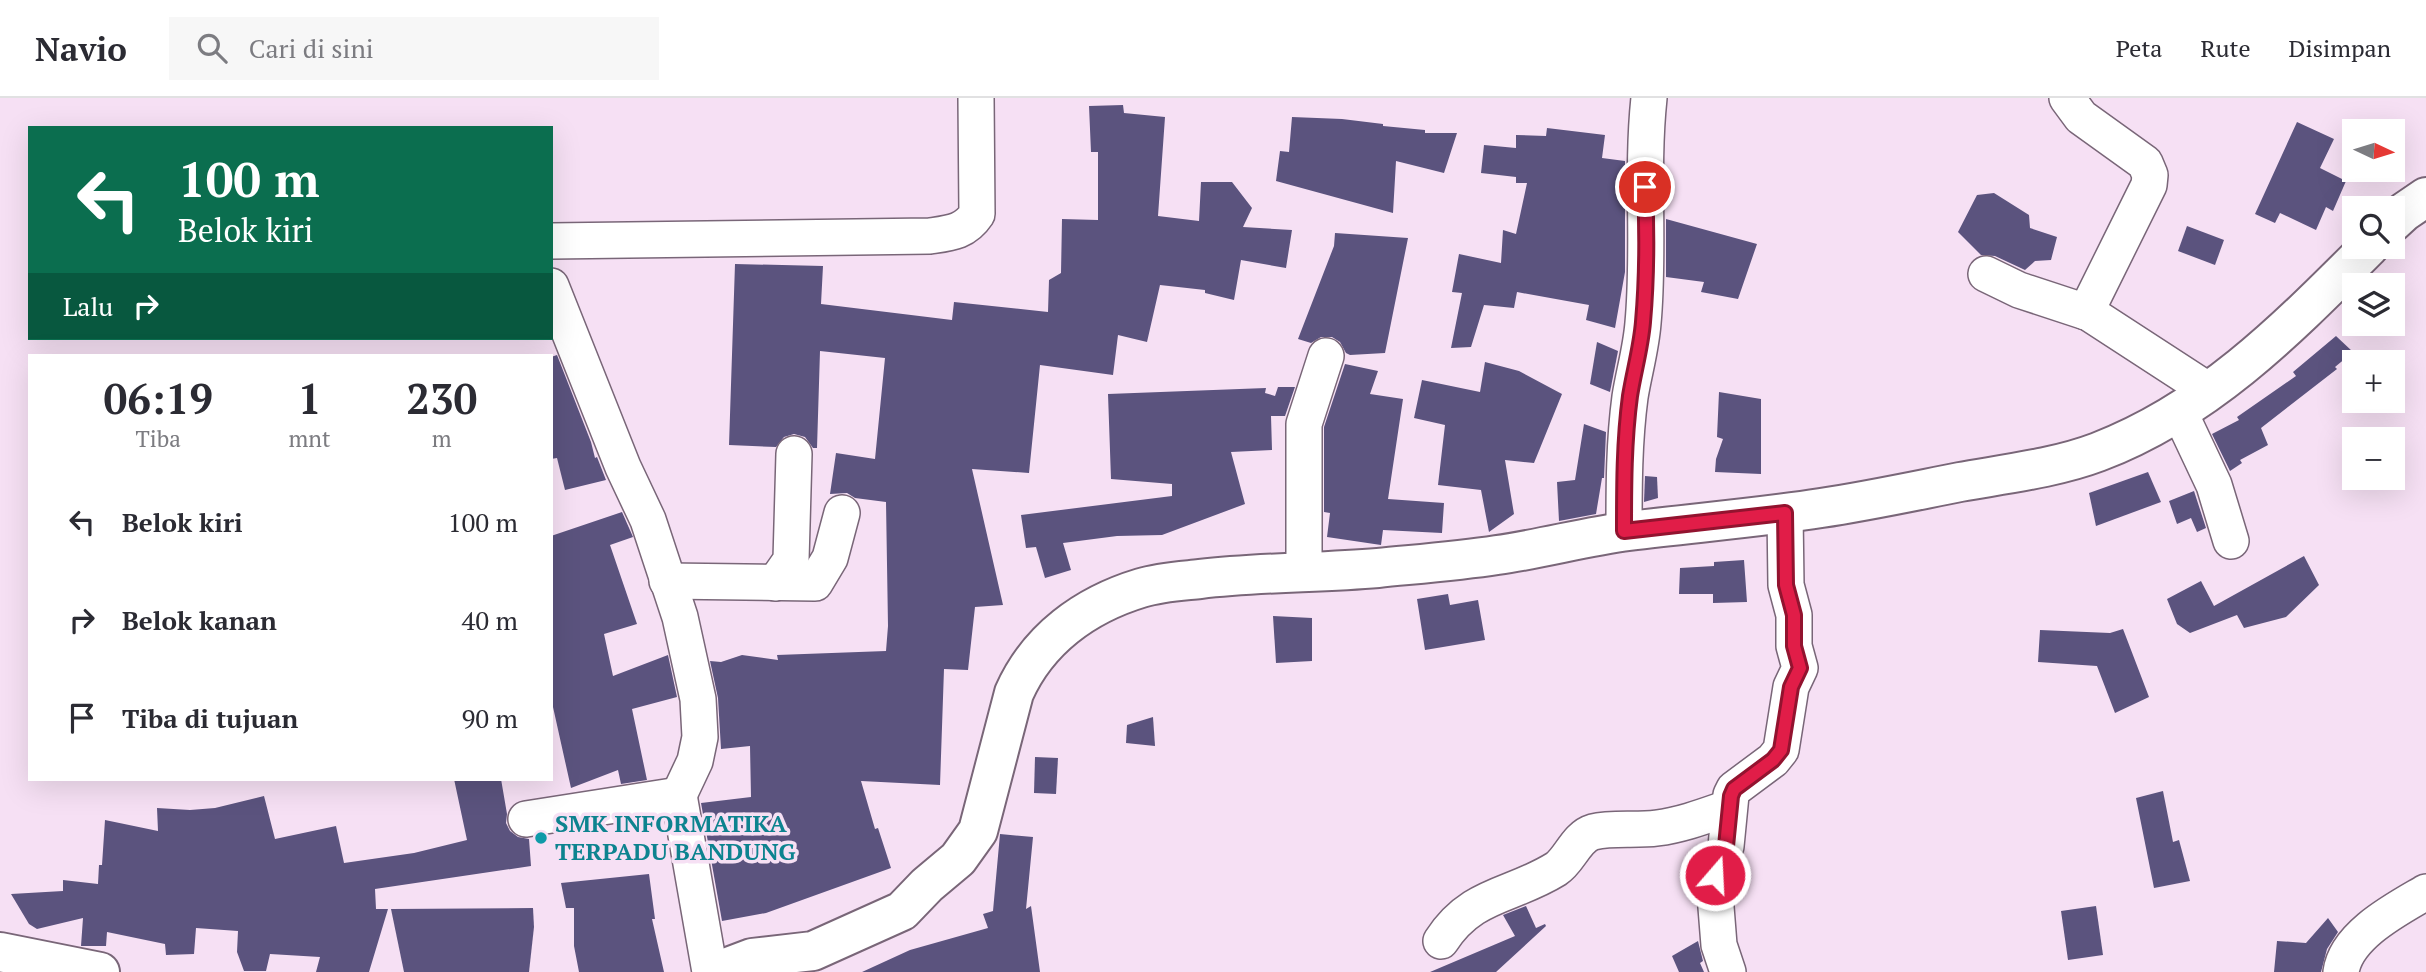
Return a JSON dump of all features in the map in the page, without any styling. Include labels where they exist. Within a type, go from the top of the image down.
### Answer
[{"type":"main road","points":[[2405,211],[2426,197]]},
{"type":"main road","points":[[712,972],[752,958],[813,951],[902,912],[927,885],[958,859],[978,831],[1014,693],[1032,658],[1072,621],[1110,601],[1141,588],[1170,582],[1243,574],[1356,570],[1497,555],[1624,531],[1785,513],[2022,471],[2093,454],[2131,438],[2194,402],[2248,363],[2357,259]]},
{"type":"main road","points":[[19,960],[100,972]]},
{"type":"street","points":[[553,241],[930,236],[962,230],[977,214],[976,98]]},
{"type":"street","points":[[1624,531],[1626,438],[1630,395],[1638,362],[1644,312],[1647,239],[1644,144],[1649,98]]},
{"type":"street","points":[[2067,98],[2081,117],[2145,163],[2150,175],[2149,185],[2086,312]]},
{"type":"street","points":[[1986,274],[2086,312],[2194,402],[2231,541]]},
{"type":"street","points":[[553,291],[648,520],[689,652],[700,719],[700,737],[695,761],[679,795],[712,972]]},
{"type":"street","points":[[1304,572],[1304,424],[1326,356]]},
{"type":"street","points":[[775,583],[791,560],[794,454]]},
{"type":"street","points":[[667,581],[814,583],[830,558],[842,513]]},
{"type":"street","points":[[1728,972],[1717,936],[1714,881],[1726,846],[1728,808],[1734,789],[1773,760],[1781,750],[1791,687],[1800,668],[1794,646],[1794,615],[1786,585],[1785,513]]},
{"type":"street","points":[[526,819],[679,795]]},
{"type":"street","points":[[1441,941],[1450,927],[1467,910],[1557,869],[1586,835],[1596,831],[1656,828],[1728,808]]},
{"type":"street","points":[[2341,972],[2345,956],[2365,933],[2383,917],[2426,892]]},
{"type":"building","points":[[1123,105],[1124,113],[1165,117],[1158,216],[1199,221],[1201,182],[1232,182],[1252,208],[1243,227],[1292,230],[1286,268],[1241,260],[1234,300],[1205,293],[1205,290],[1160,285],[1147,342],[1118,335],[1113,375],[1040,365],[1029,473],[972,469],[1003,605],[975,607],[968,670],[944,669],[940,785],[861,781],[875,829],[878,828],[891,868],[766,913],[722,921],[701,803],[751,797],[750,746],[721,749],[718,698],[710,661],[721,662],[742,655],[778,660],[777,655],[886,651],[888,626],[886,502],[855,498],[847,493],[830,494],[836,453],[875,459],[885,358],[820,351],[817,448],[813,448],[805,437],[794,434],[784,437],[776,447],[729,445],[735,264],[823,266],[821,304],[952,320],[954,302],[1048,312],[1049,280],[1061,273],[1062,219],[1098,220],[1098,152],[1091,152],[1089,106]]},
{"type":"building","points":[[1292,117],[1342,119],[1425,130],[1425,133],[1457,133],[1444,173],[1396,161],[1393,213],[1276,181],[1280,151],[1289,152]]},
{"type":"building","points":[[2297,122],[2334,139],[2320,168],[2346,182],[2333,211],[2326,207],[2316,230],[2280,213],[2275,223],[2255,214]]},
{"type":"building","points":[[1547,128],[1605,135],[1602,158],[1625,161],[1625,272],[1615,328],[1586,320],[1589,305],[1517,292],[1514,308],[1484,305],[1471,347],[1451,348],[1462,293],[1452,292],[1459,254],[1501,263],[1503,230],[1516,234],[1527,183],[1516,183],[1516,177],[1481,173],[1484,145],[1516,148],[1516,135],[1546,136]]},
{"type":"building","points":[[1994,193],[2029,215],[2030,228],[2057,237],[2051,260],[2035,261],[2025,270],[1995,256],[1981,255],[1958,232],[1977,195]]},
{"type":"building","points":[[1666,219],[1757,244],[1738,299],[1701,292],[1704,282],[1666,277]]},
{"type":"building","points":[[2187,226],[2224,240],[2215,265],[2178,251]]},
{"type":"building","points":[[1335,233],[1408,238],[1385,353],[1350,355],[1340,342],[1332,337],[1321,337],[1311,343],[1298,339],[1334,246]]},
{"type":"building","points":[[2336,336],[2351,350],[2342,350],[2342,361],[2335,367],[2337,369],[2261,428],[2268,445],[2240,460],[2242,463],[2230,471],[2212,434],[2239,420],[2237,417],[2296,376],[2293,372]]},
{"type":"building","points":[[1597,342],[1618,351],[1610,392],[1590,384]]},
{"type":"building","points":[[557,355],[595,458],[597,457],[606,480],[565,490],[557,458],[553,459],[553,356]]},
{"type":"building","points":[[1485,362],[1519,371],[1562,394],[1534,463],[1505,460],[1514,514],[1489,532],[1481,490],[1438,485],[1445,425],[1414,418],[1422,380],[1480,392]]},
{"type":"building","points":[[1345,364],[1378,371],[1370,394],[1403,399],[1388,499],[1444,503],[1442,533],[1383,530],[1381,545],[1327,537],[1330,513],[1324,512],[1324,427]]},
{"type":"building","points":[[1278,387],[1295,387],[1285,416],[1271,416],[1272,450],[1231,452],[1245,504],[1162,535],[1117,536],[1063,543],[1071,570],[1045,578],[1036,547],[1026,548],[1021,515],[1172,496],[1172,484],[1111,479],[1108,394],[1266,388],[1265,393],[1275,396]]},
{"type":"building","points":[[1719,392],[1761,399],[1761,474],[1715,472],[1723,439],[1717,437]]},
{"type":"building","points":[[1584,424],[1606,432],[1604,478],[1596,514],[1559,521],[1557,482],[1575,480]]},
{"type":"building","points":[[2148,472],[2161,502],[2096,526],[2089,493]]},
{"type":"building","points":[[1645,476],[1657,477],[1658,498],[1644,502]]},
{"type":"building","points":[[2194,491],[2206,528],[2197,532],[2191,518],[2177,524],[2169,501]]},
{"type":"building","points":[[622,512],[633,537],[610,545],[637,624],[604,634],[613,676],[668,655],[677,697],[632,709],[647,780],[621,784],[618,770],[571,788],[553,707],[553,535]]},
{"type":"building","points":[[2304,556],[2319,585],[2286,617],[2244,628],[2237,615],[2190,633],[2177,624],[2167,599],[2201,581],[2214,606]]},
{"type":"building","points":[[1744,560],[1747,602],[1713,603],[1713,594],[1679,594],[1680,568],[1714,566],[1714,562]]},
{"type":"building","points":[[1448,594],[1450,605],[1478,600],[1485,640],[1425,650],[1417,599]]},
{"type":"building","points":[[1273,616],[1312,618],[1312,661],[1276,663]]},
{"type":"building","points":[[2123,629],[2149,697],[2115,713],[2097,666],[2038,662],[2040,630],[2110,633]]},
{"type":"building","points":[[1153,717],[1155,746],[1126,743],[1127,725]]},
{"type":"building","points":[[1035,757],[1058,758],[1056,794],[1034,793]]},
{"type":"building","points":[[454,781],[501,781],[506,823],[510,831],[518,837],[529,839],[531,866],[375,889],[376,909],[388,909],[369,972],[316,972],[320,957],[270,954],[266,971],[244,971],[237,952],[238,931],[196,928],[194,954],[166,955],[165,944],[107,932],[106,946],[81,946],[83,918],[37,929],[29,924],[11,894],[63,891],[63,880],[98,884],[105,820],[158,831],[157,808],[215,808],[264,796],[275,839],[336,826],[344,863],[414,853],[467,840]]},
{"type":"building","points":[[2163,791],[2173,842],[2179,840],[2190,881],[2154,888],[2136,798]]},
{"type":"building","points":[[1000,834],[1033,837],[1026,909],[1031,906],[1040,972],[862,972],[910,950],[988,928],[983,914],[993,911]]},
{"type":"building","points":[[649,874],[655,919],[652,919],[664,972],[579,972],[574,946],[574,908],[566,908],[561,883]]},
{"type":"building","points":[[1526,906],[1536,928],[1545,924],[1546,926],[1496,972],[1430,972],[1515,936],[1503,915]]},
{"type":"building","points":[[2096,906],[2103,955],[2068,960],[2061,911]]},
{"type":"building","points":[[533,908],[534,927],[529,972],[404,972],[391,909]]},
{"type":"building","points":[[2328,918],[2338,932],[2327,949],[2321,972],[2274,972],[2277,941],[2306,943]]},
{"type":"building","points":[[1698,941],[1703,961],[1700,963],[1704,972],[1679,972],[1672,956]]},
{"type":"place","name":"SMK INFORMATIKA TERPADU BANDUNG","points":[[541,838]]},
{"type":"route","points":[[1645,187],[1647,239],[1643,324],[1630,395],[1626,438],[1624,531],[1785,513],[1786,585],[1794,615],[1794,646],[1800,663],[1799,674],[1791,687],[1781,750],[1773,760],[1734,789],[1731,796],[1726,846],[1715,875]]}]
